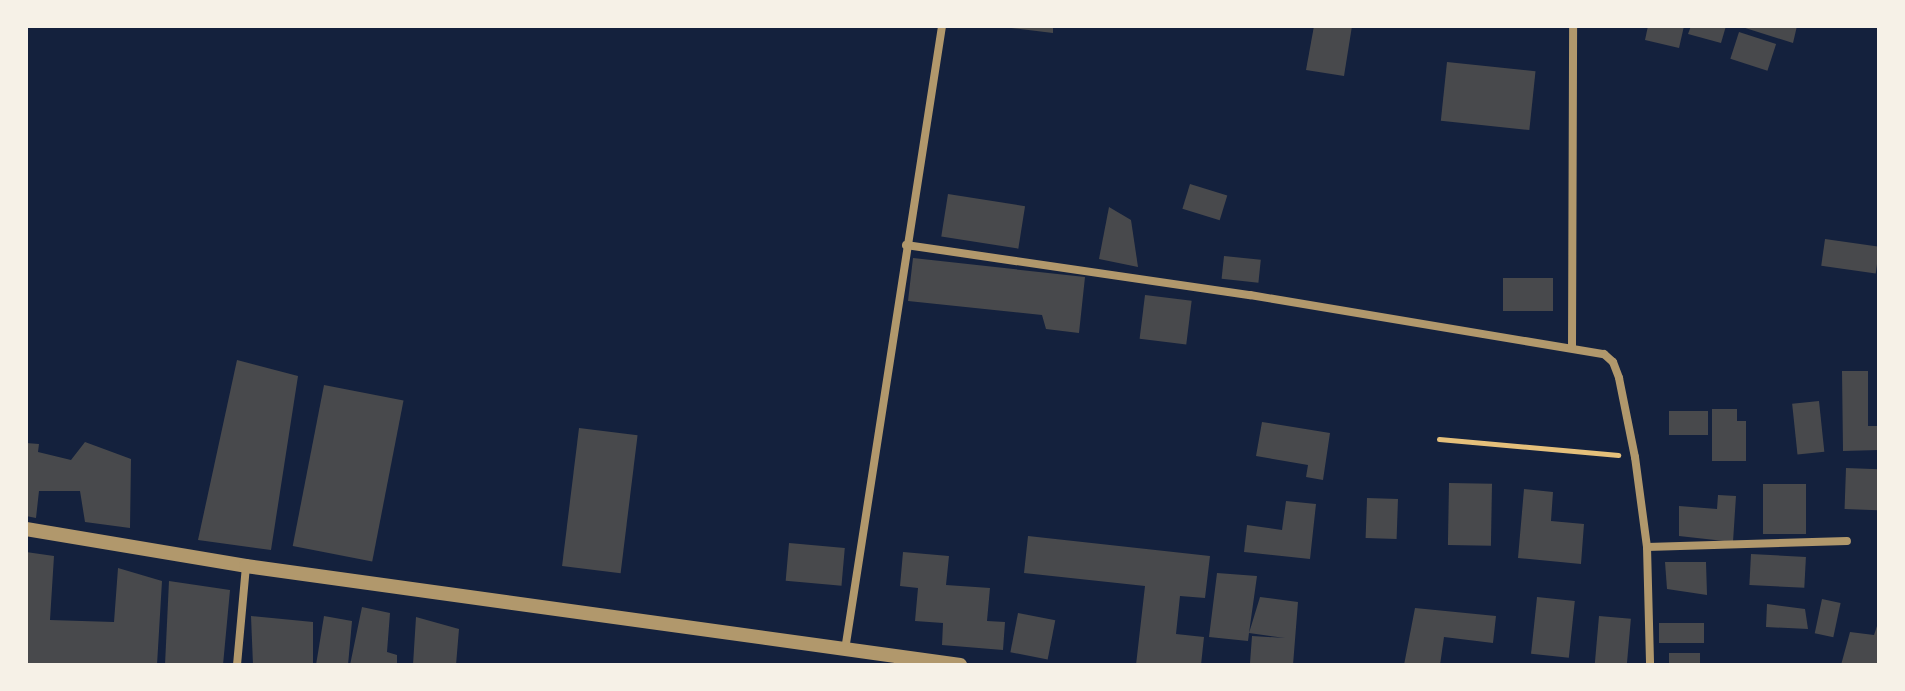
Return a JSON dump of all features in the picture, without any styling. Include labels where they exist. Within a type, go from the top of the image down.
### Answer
[{"type":"street","points":[[845,650],[942,26]]},
{"type":"street","points":[[1572,347],[1573,26]]},
{"type":"street","points":[[906,245],[1604,354],[1613,362],[1635,457],[1647,547],[1650,665]]},
{"type":"street","points":[[26,529],[246,566],[960,665]]},
{"type":"street","points":[[1647,547],[1847,541]]},
{"type":"street","points":[[237,665],[246,566]]},
{"type":"path","points":[[1439,439],[1635,457]]},
{"type":"building","points":[[1053,26],[1053,33],[1011,28]]},
{"type":"building","points":[[1314,26],[1352,26],[1344,76],[1306,70]]},
{"type":"building","points":[[1648,26],[1684,26],[1679,48],[1645,40]]},
{"type":"building","points":[[1691,26],[1726,26],[1721,43],[1688,34]]},
{"type":"building","points":[[1739,26],[1797,26],[1793,43]]},
{"type":"building","points":[[1739,32],[1776,44],[1767,71],[1730,59]]},
{"type":"building","points":[[1447,62],[1536,71],[1529,130],[1441,121]]},
{"type":"building","points":[[1190,184],[1227,195],[1220,220],[1182,209]]},
{"type":"building","points":[[948,194],[1025,206],[1018,249],[941,236]]},
{"type":"building","points":[[1109,207],[1131,220],[1138,267],[1099,259]]},
{"type":"building","points":[[1825,239],[1879,247],[1876,273],[1821,266]]},
{"type":"building","points":[[1224,256],[1261,260],[1258,283],[1222,279]]},
{"type":"building","points":[[913,258],[1085,277],[1079,333],[1046,329],[1042,315],[908,301]]},
{"type":"building","points":[[1503,278],[1553,278],[1553,311],[1503,311]]},
{"type":"building","points":[[1145,295],[1192,301],[1186,344],[1140,339]]},
{"type":"building","points":[[237,360],[298,376],[271,550],[198,540]]},
{"type":"building","points":[[1842,371],[1868,371],[1868,426],[1879,426],[1879,450],[1843,451]]},
{"type":"building","points":[[324,385],[404,400],[372,561],[293,546]]},
{"type":"building","points":[[1819,401],[1824,452],[1797,455],[1792,404]]},
{"type":"building","points":[[1712,409],[1737,409],[1737,421],[1746,421],[1746,461],[1712,461]]},
{"type":"building","points":[[1669,411],[1708,411],[1708,435],[1669,435]]},
{"type":"building","points":[[1262,422],[1330,433],[1323,480],[1306,477],[1308,465],[1256,456]]},
{"type":"building","points":[[579,428],[638,435],[621,573],[562,566]]},
{"type":"building","points":[[85,442],[131,459],[130,528],[85,522],[80,491],[39,491],[36,518],[26,516],[26,443],[39,444],[38,452],[71,460]]},
{"type":"building","points":[[1846,468],[1879,469],[1878,510],[1845,509]]},
{"type":"building","points":[[1449,483],[1492,484],[1491,546],[1448,545]]},
{"type":"building","points":[[1763,484],[1806,484],[1806,534],[1763,534]]},
{"type":"building","points":[[1524,489],[1553,492],[1551,521],[1584,524],[1581,564],[1518,558]]},
{"type":"building","points":[[1718,495],[1736,496],[1733,542],[1679,536],[1679,506],[1717,509]]},
{"type":"building","points":[[1367,498],[1398,499],[1397,539],[1366,538]]},
{"type":"building","points":[[1286,501],[1316,504],[1310,559],[1244,552],[1247,525],[1282,530]]},
{"type":"building","points":[[1028,536],[1210,556],[1205,598],[1180,596],[1176,634],[1204,637],[1201,665],[1136,665],[1145,586],[1024,573]]},
{"type":"building","points":[[789,543],[845,548],[841,586],[786,581]]},
{"type":"building","points":[[26,552],[54,556],[50,620],[114,622],[118,568],[162,581],[157,665],[26,663]]},
{"type":"building","points":[[903,552],[949,556],[946,585],[990,588],[987,621],[1005,622],[1003,650],[942,645],[943,623],[915,621],[918,588],[900,586]]},
{"type":"building","points":[[1751,554],[1806,557],[1804,588],[1749,585]]},
{"type":"building","points":[[1665,562],[1706,562],[1707,595],[1667,589]]},
{"type":"building","points":[[1217,573],[1257,576],[1248,641],[1209,637]]},
{"type":"building","points":[[169,581],[230,590],[223,665],[165,665]]},
{"type":"building","points":[[1260,597],[1298,602],[1293,665],[1250,663],[1252,636],[1285,638],[1249,633]]},
{"type":"building","points":[[1537,597],[1575,601],[1569,658],[1531,654]]},
{"type":"building","points":[[1822,599],[1841,603],[1833,637],[1815,633]]},
{"type":"building","points":[[1767,604],[1805,609],[1808,629],[1766,627]]},
{"type":"building","points":[[362,607],[390,613],[387,652],[397,655],[397,665],[350,665]]},
{"type":"building","points":[[1415,608],[1496,616],[1493,643],[1444,637],[1440,665],[1404,665]]},
{"type":"building","points":[[1018,613],[1055,620],[1048,660],[1010,652]]},
{"type":"building","points":[[251,616],[313,622],[313,665],[253,665]]},
{"type":"building","points":[[324,616],[352,621],[348,665],[316,665]]},
{"type":"building","points":[[1599,616],[1631,619],[1627,665],[1595,665]]},
{"type":"building","points":[[416,617],[459,629],[456,665],[413,665]]},
{"type":"building","points":[[1879,620],[1879,665],[1841,665],[1850,632],[1874,635]]},
{"type":"building","points":[[1659,623],[1704,623],[1704,643],[1659,643]]},
{"type":"building","points":[[1669,653],[1700,653],[1700,665],[1669,665]]}]
